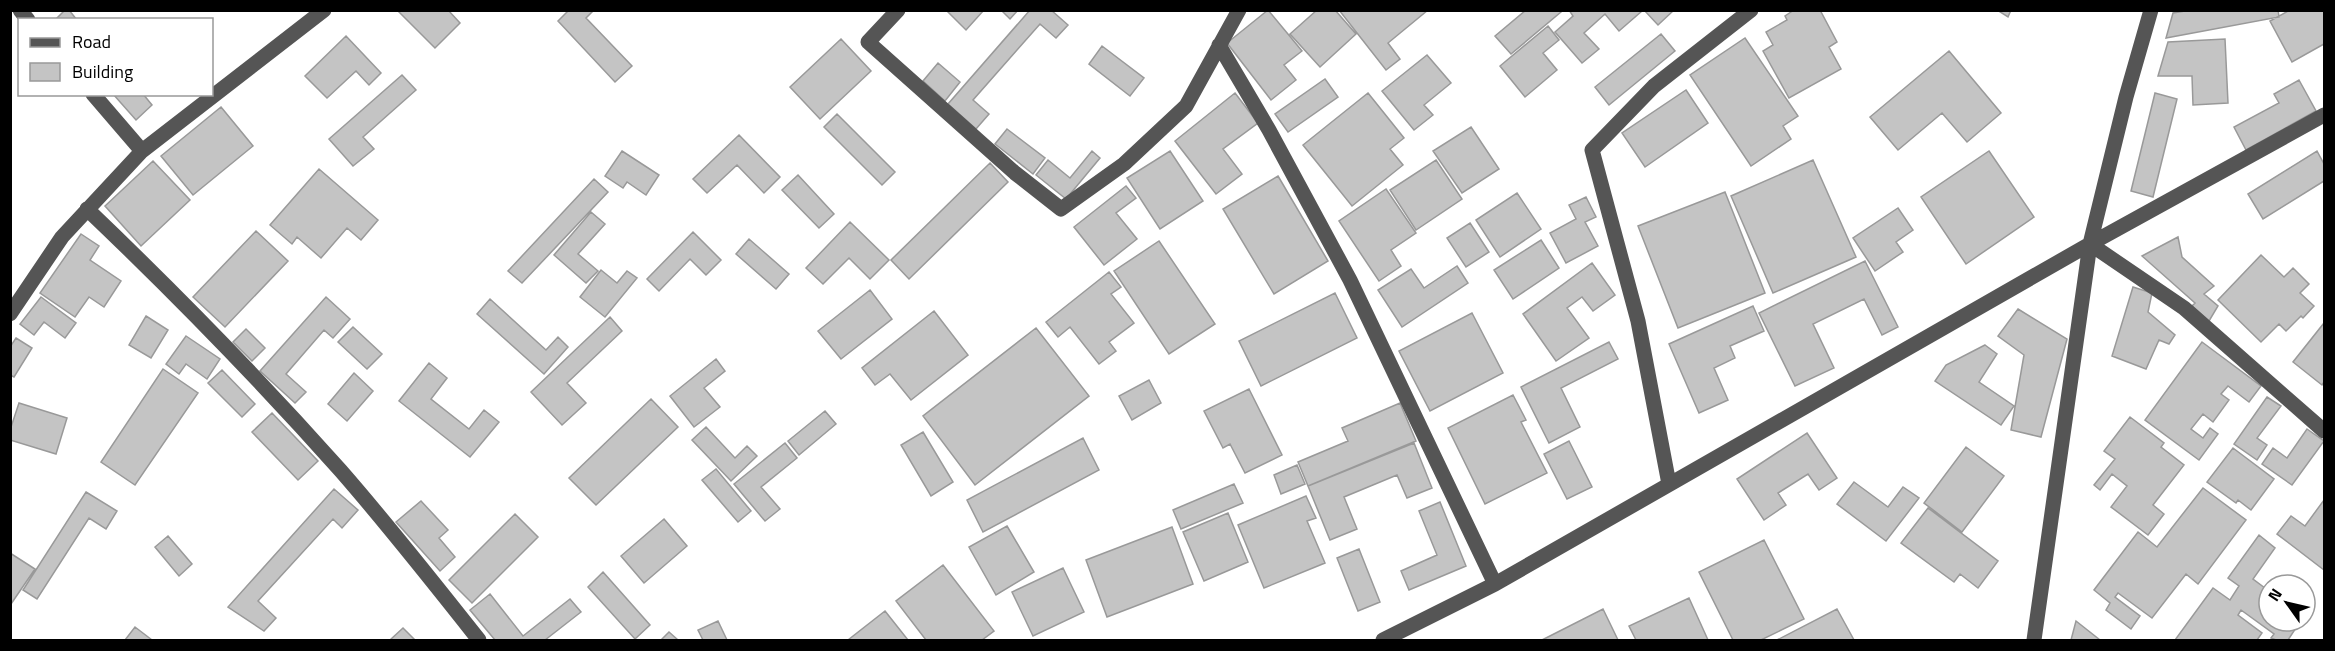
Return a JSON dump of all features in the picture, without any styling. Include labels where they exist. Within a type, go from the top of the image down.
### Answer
[{"type":"street","points":[[10,314],[62,237],[142,151],[324,10]]},
{"type":"street","points":[[898,10],[868,42],[1061,210],[1124,164],[1186,106],[1239,10]]},
{"type":"street","points":[[1669,484],[1638,321],[1592,150],[1654,86],[1751,10]]},
{"type":"street","points":[[2034,640],[2090,244],[2126,97],[2151,10]]},
{"type":"street","points":[[1219,45],[1269,130],[1350,279],[1495,584]]},
{"type":"street","points":[[95,96],[142,151]]},
{"type":"street","points":[[1383,640],[1495,584],[2090,244],[2325,115]]},
{"type":"street","points":[[87,209],[237,359],[341,472],[479,640]]},
{"type":"street","points":[[2090,244],[2184,308],[2325,431]]},
{"type":"building","points":[[65,10],[69,10],[75,18],[57,18]]},
{"type":"building","points":[[397,10],[448,10],[460,23],[435,48]]},
{"type":"building","points":[[569,10],[594,10],[586,18],[632,66],[615,82],[558,21]]},
{"type":"building","points":[[946,10],[984,10],[966,30]]},
{"type":"building","points":[[1001,10],[1018,10],[1010,19]]},
{"type":"building","points":[[1030,10],[1051,10],[1068,25],[1056,38],[1040,24],[973,100],[989,114],[976,129],[948,104]]},
{"type":"building","points":[[1268,10],[1302,51],[1284,65],[1296,80],[1271,100],[1227,43]]},
{"type":"building","points":[[1317,10],[1335,10],[1356,34],[1320,67],[1290,34]]},
{"type":"building","points":[[1339,10],[1428,10],[1388,43],[1400,59],[1386,70]]},
{"type":"building","points":[[1526,10],[1559,10],[1561,12],[1511,54],[1495,36]]},
{"type":"building","points":[[1569,10],[1642,11],[1619,31],[1605,14],[1584,33],[1599,49],[1582,63],[1555,32],[1573,16]]},
{"type":"building","points":[[1644,10],[1674,10],[1658,25]]},
{"type":"building","points":[[1794,10],[1820,10],[1837,42],[1829,47],[1841,69],[1789,98],[1763,51],[1773,45],[1766,32],[1787,20],[1785,16]]},
{"type":"building","points":[[1997,10],[2011,10],[2008,17]]},
{"type":"building","points":[[2191,10],[2278,10],[2279,17],[2166,38],[2173,13]]},
{"type":"building","points":[[2290,10],[2324,10],[2324,44],[2292,62],[2270,21]]},
{"type":"building","points":[[1548,26],[1559,40],[1543,53],[1557,70],[1525,97],[1500,66]]},
{"type":"building","points":[[1661,34],[1675,51],[1609,105],[1595,87]]},
{"type":"building","points":[[346,36],[381,73],[369,85],[356,71],[327,98],[305,76]]},
{"type":"building","points":[[1745,38],[1798,116],[1783,126],[1791,139],[1751,166],[1690,75]]},
{"type":"building","points":[[841,39],[871,71],[820,119],[790,87]]},
{"type":"building","points":[[2225,39],[2228,103],[2193,105],[2192,76],[2158,76],[2168,42]]},
{"type":"building","points":[[1102,46],[1144,78],[1130,96],[1089,64]]},
{"type":"building","points":[[1949,51],[2001,113],[1967,142],[1942,113],[1898,150],[1870,117]]},
{"type":"building","points":[[1427,55],[1451,83],[1424,105],[1433,115],[1414,130],[1382,91]]},
{"type":"building","points":[[938,63],[960,82],[945,101],[923,81]]},
{"type":"building","points":[[402,75],[416,90],[363,137],[374,149],[353,166],[329,139]]},
{"type":"building","points":[[1325,79],[1338,97],[1288,132],[1275,114]]},
{"type":"building","points":[[2299,80],[2316,111],[2246,150],[2234,127],[2279,103],[2274,94]]},
{"type":"building","points":[[1686,90],[1708,123],[1645,167],[1622,133]]},
{"type":"building","points":[[1235,93],[1258,123],[1223,149],[1242,174],[1216,194],[1175,141]]},
{"type":"building","points":[[1368,93],[1404,138],[1390,149],[1403,165],[1352,206],[1303,145]]},
{"type":"building","points":[[2155,93],[2177,99],[2153,197],[2131,191]]},
{"type":"building","points":[[115,96],[145,96],[152,105],[136,120]]},
{"type":"building","points":[[221,107],[253,146],[193,195],[161,156]]},
{"type":"building","points":[[837,114],[895,172],[882,185],[824,127]]},
{"type":"building","points":[[1471,127],[1499,169],[1462,193],[1433,151]]},
{"type":"building","points":[[1007,129],[1045,158],[1033,174],[995,144]]},
{"type":"building","points":[[739,135],[780,177],[764,193],[737,165],[707,193],[693,179]]},
{"type":"building","points":[[622,151],[659,175],[646,195],[627,182],[623,188],[605,176]]},
{"type":"building","points":[[1092,151],[1100,158],[1066,199],[1036,175],[1048,160],[1070,178]]},
{"type":"building","points":[[1170,151],[1203,201],[1160,229],[1127,178]]},
{"type":"building","points":[[1989,151],[2034,217],[1966,264],[1921,197]]},
{"type":"building","points":[[2317,151],[2324,164],[2324,181],[2263,219],[2248,194]]},
{"type":"building","points":[[1436,160],[1462,199],[1416,230],[1390,190]]},
{"type":"building","points":[[1813,160],[1856,257],[1773,293],[1731,196]]},
{"type":"building","points":[[153,161],[190,200],[141,246],[105,206]]},
{"type":"building","points":[[990,163],[1008,182],[909,279],[891,260]]},
{"type":"building","points":[[319,169],[378,220],[361,240],[347,228],[321,258],[297,237],[292,244],[270,225]]},
{"type":"building","points":[[798,175],[834,214],[819,228],[782,190]]},
{"type":"building","points":[[1278,176],[1328,261],[1274,294],[1223,209]]},
{"type":"building","points":[[594,179],[608,192],[522,283],[508,271]]},
{"type":"building","points":[[1126,186],[1136,198],[1116,213],[1137,239],[1104,265],[1074,227]]},
{"type":"building","points":[[1386,189],[1416,233],[1391,250],[1401,266],[1379,281],[1339,221]]},
{"type":"building","points":[[1725,192],[1765,293],[1678,328],[1638,226]]},
{"type":"building","points":[[1517,193],[1541,229],[1500,257],[1476,220]]},
{"type":"building","points":[[1586,197],[1596,217],[1585,222],[1598,246],[1566,263],[1550,233],[1576,219],[1569,205]]},
{"type":"building","points":[[1898,208],[1913,230],[1896,242],[1903,252],[1875,271],[1853,238]]},
{"type":"building","points":[[591,212],[605,224],[578,254],[598,271],[586,283],[554,255]]},
{"type":"building","points":[[850,222],[889,260],[870,279],[849,258],[823,284],[806,268]]},
{"type":"building","points":[[1470,223],[1489,252],[1466,267],[1447,238]]},
{"type":"building","points":[[256,231],[288,261],[225,327],[193,297]]},
{"type":"building","points":[[693,232],[721,260],[706,275],[690,259],[659,291],[647,279]]},
{"type":"building","points":[[81,234],[99,246],[90,260],[121,281],[104,307],[89,297],[75,317],[40,293]]},
{"type":"building","points":[[2178,237],[2182,257],[2214,286],[2204,294],[2218,306],[2209,321],[2192,306],[2195,303],[2142,256]]},
{"type":"building","points":[[749,239],[789,274],[776,289],[736,254]]},
{"type":"building","points":[[1541,240],[1559,268],[1513,299],[1494,270]]},
{"type":"building","points":[[1159,241],[1215,324],[1169,354],[1114,271]]},
{"type":"building","points":[[2261,255],[2284,277],[2293,268],[2309,284],[2300,293],[2314,306],[2286,331],[2279,324],[2261,342],[2218,300]]},
{"type":"building","points":[[1865,261],[1898,327],[1882,335],[1864,299],[1813,324],[1834,368],[1795,386],[1759,313]]},
{"type":"building","points":[[1592,263],[1615,295],[1593,311],[1582,297],[1567,308],[1589,338],[1556,361],[1523,314]]},
{"type":"building","points":[[1457,266],[1468,283],[1402,327],[1378,290],[1411,269],[1424,288]]},
{"type":"building","points":[[601,270],[617,283],[627,271],[637,278],[605,317],[580,297]]},
{"type":"building","points":[[1109,272],[1121,287],[1111,294],[1134,323],[1109,342],[1116,351],[1099,364],[1070,327],[1058,337],[1046,322]]},
{"type":"building","points":[[2133,287],[2152,293],[2148,312],[2175,335],[2169,344],[2159,340],[2146,369],[2112,356]]},
{"type":"building","points":[[870,290],[892,319],[841,359],[818,331]]},
{"type":"building","points":[[1335,293],[1357,338],[1261,386],[1239,341]]},
{"type":"building","points":[[41,297],[76,323],[65,338],[44,322],[34,335],[20,324]]},
{"type":"building","points":[[326,297],[350,319],[333,338],[324,330],[286,374],[306,392],[295,403],[260,371]]},
{"type":"building","points":[[490,299],[546,350],[558,337],[568,347],[544,374],[477,314]]},
{"type":"building","points":[[1753,306],[1764,331],[1730,346],[1735,358],[1714,368],[1728,400],[1699,413],[1669,344]]},
{"type":"building","points":[[2018,309],[2067,339],[2041,437],[2011,430],[2024,355],[1998,336]]},
{"type":"building","points":[[934,311],[968,355],[911,400],[890,374],[875,385],[862,368]]},
{"type":"building","points":[[1472,313],[1503,373],[1430,411],[1399,351]]},
{"type":"building","points":[[146,316],[168,330],[151,358],[129,345]]},
{"type":"building","points":[[610,317],[622,331],[567,383],[586,403],[562,425],[531,392]]},
{"type":"building","points":[[2324,323],[2324,382],[2322,385],[2293,362]]},
{"type":"building","points":[[353,327],[382,354],[367,369],[338,342]]},
{"type":"building","points":[[1036,328],[1089,396],[975,485],[923,416]]},
{"type":"building","points":[[246,329],[265,348],[252,361],[233,342]]},
{"type":"building","points":[[186,336],[220,359],[207,379],[186,364],[179,374],[166,364]]},
{"type":"building","points":[[16,338],[32,348],[14,377],[10,375],[10,347]]},
{"type":"building","points":[[1609,342],[1618,359],[1561,388],[1580,427],[1549,443],[1521,387]]},
{"type":"building","points":[[2202,342],[2261,386],[2249,402],[2228,386],[2221,394],[2229,400],[2213,422],[2203,414],[2191,429],[2203,438],[2210,428],[2218,434],[2199,460],[2145,420]]},
{"type":"building","points":[[1985,345],[1997,354],[1979,382],[2014,406],[2001,425],[1935,381],[1946,365]]},
{"type":"building","points":[[716,359],[725,371],[704,388],[720,407],[694,427],[670,396]]},
{"type":"building","points":[[429,363],[447,378],[431,399],[469,429],[484,410],[499,422],[470,457],[399,401]]},
{"type":"building","points":[[163,369],[198,393],[135,485],[101,462]]},
{"type":"building","points":[[222,370],[255,404],[242,417],[208,383]]},
{"type":"building","points":[[354,373],[373,391],[347,421],[328,404]]},
{"type":"building","points":[[1149,380],[1161,403],[1132,420],[1119,396]]},
{"type":"building","points":[[1249,389],[1282,455],[1245,473],[1230,444],[1223,448],[1204,411]]},
{"type":"building","points":[[1513,395],[1526,420],[1521,422],[1547,473],[1485,504],[1448,428]]},
{"type":"building","points":[[2267,397],[2281,406],[2257,438],[2267,445],[2257,460],[2234,444]]},
{"type":"building","points":[[651,399],[678,427],[596,505],[569,478]]},
{"type":"building","points":[[19,403],[67,418],[56,454],[10,440],[10,430]]},
{"type":"building","points":[[1400,403],[1416,441],[1308,486],[1298,462],[1348,441],[1342,428]]},
{"type":"building","points":[[825,411],[836,424],[799,455],[788,441]]},
{"type":"building","points":[[272,413],[318,461],[298,480],[252,432]]},
{"type":"building","points":[[2130,417],[2164,443],[2161,447],[2184,465],[2153,505],[2164,514],[2148,535],[2111,507],[2127,486],[2112,474],[2100,490],[2094,485],[2115,459],[2104,451]]},
{"type":"building","points":[[706,427],[735,458],[747,446],[757,456],[731,481],[692,440]]},
{"type":"building","points":[[2307,429],[2324,441],[2292,485],[2262,464],[2273,448],[2287,458]]},
{"type":"building","points":[[923,432],[953,482],[931,496],[901,445]]},
{"type":"building","points":[[1807,433],[1837,478],[1819,490],[1808,474],[1778,493],[1786,505],[1764,520],[1737,479]]},
{"type":"building","points":[[1083,438],[1099,470],[983,532],[967,500]]},
{"type":"building","points":[[1569,441],[1592,487],[1567,499],[1544,454]]},
{"type":"building","points":[[785,443],[797,458],[761,487],[780,509],[765,521],[734,484]]},
{"type":"building","points":[[1414,443],[1432,488],[1407,498],[1397,475],[1344,497],[1357,529],[1330,540],[1308,486]]},
{"type":"building","points":[[1966,447],[2004,476],[1962,532],[1924,503]]},
{"type":"building","points":[[2233,448],[2274,479],[2251,510],[2238,500],[2236,503],[2207,482]]},
{"type":"building","points":[[1297,465],[1305,484],[1281,494],[1274,475]]},
{"type":"building","points":[[716,469],[751,511],[738,522],[702,480]]},
{"type":"building","points":[[1854,482],[1888,507],[1903,487],[1919,498],[1886,541],[1837,504]]},
{"type":"building","points":[[1234,484],[1243,503],[1181,529],[1173,510]]},
{"type":"building","points":[[2203,488],[2246,520],[2198,584],[2186,574],[2152,618],[2118,593],[2115,597],[2140,616],[2131,629],[2106,610],[2110,603],[2094,590],[2138,532],[2157,547]]},
{"type":"building","points":[[334,489],[358,510],[342,528],[333,519],[258,601],[276,618],[264,631],[228,607]]},
{"type":"building","points":[[86,492],[117,511],[106,529],[89,518],[37,599],[23,590]]},
{"type":"building","points":[[1306,496],[1316,518],[1307,521],[1325,563],[1264,588],[1238,525]]},
{"type":"building","points":[[2324,500],[2324,570],[2277,534],[2291,516],[2305,526]]},
{"type":"building","points":[[421,501],[448,530],[439,538],[455,557],[440,571],[396,522]]},
{"type":"building","points":[[1440,502],[1466,566],[1409,590],[1401,571],[1437,555],[1419,511]]},
{"type":"building","points":[[1928,508],[1998,561],[1978,588],[1960,574],[1954,582],[1901,543]]},
{"type":"building","points":[[1228,513],[1248,562],[1204,581],[1183,532]]},
{"type":"building","points":[[515,514],[538,537],[472,603],[449,580]]},
{"type":"building","points":[[664,519],[687,546],[644,583],[621,556]]},
{"type":"building","points":[[1007,526],[1034,572],[996,595],[969,547]]},
{"type":"building","points":[[1172,527],[1193,584],[1107,617],[1086,560]]},
{"type":"building","points":[[2259,535],[2275,548],[2253,579],[2257,582],[2257,622],[2241,610],[2238,615],[2257,629],[2257,633],[2262,633],[2257,640],[2175,640],[2213,588],[2230,600],[2239,586],[2228,578]]},
{"type":"building","points":[[168,536],[192,564],[179,576],[155,547]]},
{"type":"building","points":[[1764,540],[1804,619],[1761,640],[1733,640],[1699,572]]},
{"type":"building","points":[[1359,549],[1380,602],[1358,611],[1337,558]]},
{"type":"building","points":[[10,553],[35,569],[11,604],[10,603]]},
{"type":"building","points":[[943,565],[994,631],[982,640],[926,640],[896,601]]},
{"type":"building","points":[[1063,568],[1084,612],[1033,636],[1012,592]]},
{"type":"building","points":[[603,572],[650,625],[635,639],[588,587]]},
{"type":"building","points":[[490,594],[523,636],[570,599],[581,612],[545,640],[495,640],[470,610]]},
{"type":"building","points":[[1689,598],[1708,640],[1636,640],[1629,626]]},
{"type":"building","points":[[1603,609],[1618,640],[1542,640]]},
{"type":"building","points":[[1837,609],[1854,640],[1777,640]]},
{"type":"building","points":[[885,611],[908,640],[848,640]]},
{"type":"building","points":[[718,621],[727,640],[703,640],[698,630]]},
{"type":"building","points":[[2076,621],[2100,640],[2071,640]]},
{"type":"building","points":[[135,627],[152,640],[125,640]]},
{"type":"building","points":[[403,628],[415,640],[390,640]]},
{"type":"building","points":[[669,632],[678,640],[661,640]]},
{"type":"building","points":[[2293,633],[2288,640],[2271,638],[2274,634]]}]
